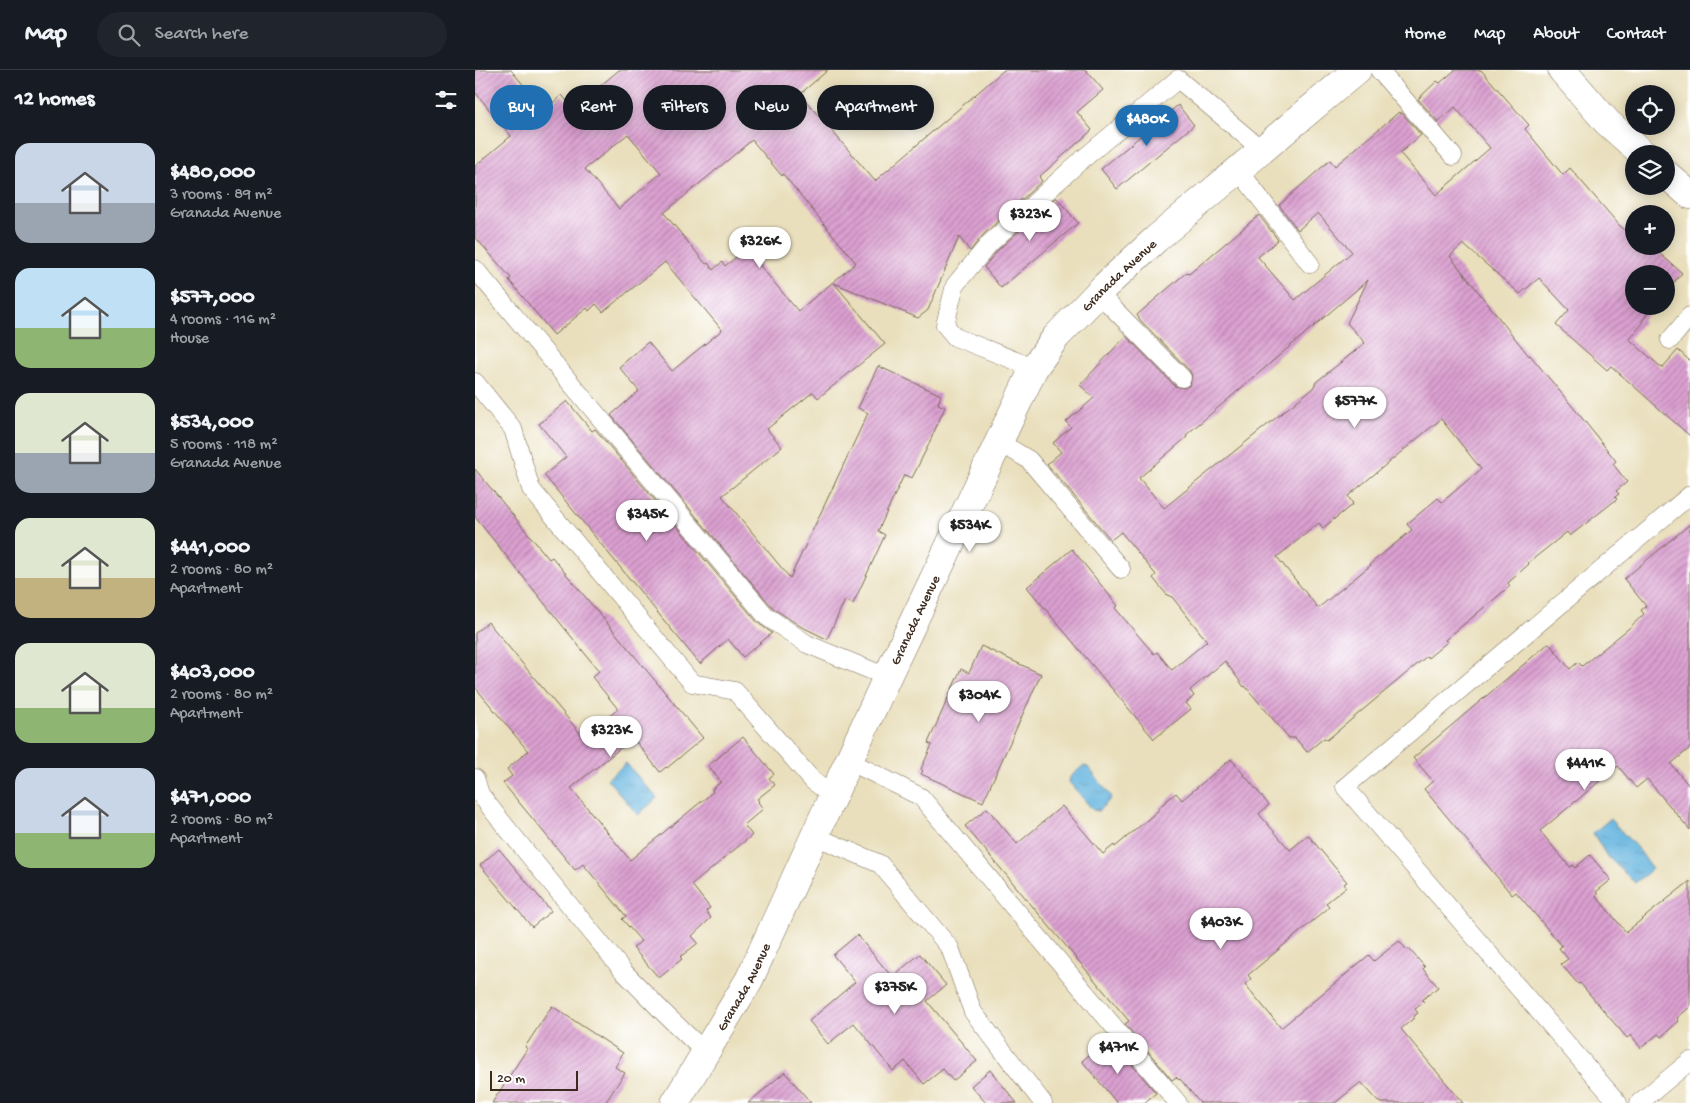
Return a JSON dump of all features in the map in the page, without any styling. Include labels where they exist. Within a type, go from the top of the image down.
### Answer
[{"type":"street","name":"Granada Avenue","points":[[677,1103],[749,980],[887,677],[1034,368],[1056,337],[1098,293],[1156,239],[1357,70]]},
{"type":"street","points":[[1562,70],[1607,122],[1633,145]]},
{"type":"street","points":[[1675,182],[1690,195]]},
{"type":"lane","points":[[1379,70],[1453,156]]},
{"type":"lane","points":[[1034,368],[955,337],[945,325],[955,285],[990,243],[1077,164],[1182,74],[1262,150]]},
{"type":"lane","points":[[1238,169],[1311,264]]},
{"type":"lane","points":[[475,269],[767,616],[807,644],[887,677]]},
{"type":"lane","points":[[1098,293],[1182,378]]},
{"type":"lane","points":[[1670,340],[1690,316]]},
{"type":"lane","points":[[475,382],[513,429],[531,489],[692,683],[735,691],[813,781],[833,796]]},
{"type":"lane","points":[[999,442],[1029,460],[1121,569]]},
{"type":"lane","points":[[1618,1103],[1345,787],[1690,495]]},
{"type":"lane","points":[[849,761],[921,797],[1178,1103]]},
{"type":"lane","points":[[475,778],[481,794],[497,816],[624,972],[706,1053]]},
{"type":"lane","points":[[815,836],[880,864],[950,948],[973,1012],[1043,1103]]},
{"type":"lane","points":[[1639,1103],[1690,1061]]},
{"type":"water","points":[[626,763],[657,798],[638,815],[607,779]]},
{"type":"water","points":[[1083,766],[1088,767],[1111,796],[1110,800],[1098,811],[1093,810],[1069,782],[1070,777]]},
{"type":"water","points":[[1610,819],[1640,851],[1652,869],[1635,883],[1606,855],[1593,833]]},
{"type":"building","points":[[475,70],[511,70],[523,85],[490,85],[490,110],[475,92]]},
{"type":"building","points":[[619,70],[828,70],[807,88],[807,85],[736,85],[736,130],[807,130],[807,102],[817,114],[817,130],[831,130],[875,181],[1004,70],[1086,70],[1103,90],[1077,112],[1092,130],[1039,177],[1042,181],[983,235],[970,251],[959,237],[928,310],[918,318],[834,283],[885,344],[818,398],[813,392],[767,429],[782,447],[722,496],[790,578],[868,413],[858,408],[878,366],[941,395],[938,404],[945,407],[927,448],[912,478],[904,475],[878,531],[885,535],[853,604],[845,600],[827,639],[800,626],[773,608],[611,415],[639,391],[619,367],[648,342],[672,371],[722,330],[665,262],[603,312],[596,304],[589,311],[587,308],[554,335],[509,280],[511,278],[475,237],[475,166],[511,136],[506,130],[553,130],[553,102],[562,95],[563,130],[633,130],[633,85],[601,85]],"holes":[[[628,134],[661,173],[619,209],[585,169]],[[752,140],[782,176],[783,174],[856,263],[798,311],[746,249],[725,266],[722,262],[713,270],[664,213]]]},
{"type":"building","points":[[1455,70],[1481,70],[1529,125],[1525,129],[1563,175],[1570,168],[1625,230],[1625,255],[1662,255],[1673,265],[1625,265],[1625,315],[1647,315],[1642,321],[1643,323],[1629,339],[1662,368],[1678,350],[1690,361],[1690,436],[1611,366],[1607,370],[1556,325],[1569,310],[1539,278],[1520,294],[1463,244],[1450,256],[1529,356],[1616,461],[1613,464],[1627,482],[1616,491],[1619,494],[1615,497],[1617,499],[1570,536],[1567,532],[1528,563],[1508,583],[1510,586],[1445,640],[1447,642],[1428,658],[1427,656],[1327,740],[1324,738],[1307,752],[1295,738],[1289,738],[1244,687],[1225,661],[1190,690],[1194,696],[1186,703],[1191,709],[1154,739],[1027,587],[1072,549],[1118,606],[1115,608],[1154,654],[1157,652],[1172,670],[1207,641],[1172,597],[1167,595],[1153,578],[1156,575],[1121,532],[1111,540],[1047,464],[1061,452],[1053,443],[1071,427],[1066,422],[1094,398],[1080,385],[1126,336],[1175,386],[1184,388],[1190,385],[1192,376],[1190,371],[1137,315],[1187,272],[1189,274],[1259,215],[1278,240],[1258,257],[1295,300],[1352,252],[1318,213],[1298,230],[1279,205],[1330,160],[1335,166],[1399,112],[1421,135],[1400,153],[1436,195],[1490,148],[1455,107],[1438,122],[1418,99],[1437,81],[1440,83]],"holes":[[[1368,280],[1347,323],[1365,343],[1316,382],[1313,388],[1164,508],[1139,478],[1187,437],[1186,435]],[[1441,419],[1481,469],[1442,502],[1438,498],[1407,524],[1412,530],[1318,608],[1277,557],[1319,523],[1323,528],[1353,504],[1348,496]]]},
{"type":"building","points":[[1178,105],[1194,125],[1117,189],[1101,169]]},
{"type":"building","points":[[1056,197],[1078,223],[1001,288],[984,267],[998,250]]},
{"type":"building","points":[[1675,267],[1682,273],[1675,281]]},
{"type":"building","points":[[567,401],[592,431],[595,429],[758,623],[772,633],[743,657],[728,639],[700,664],[544,475],[566,457],[539,424]]},
{"type":"building","points":[[475,469],[549,559],[552,557],[703,738],[660,772],[633,738],[571,788],[630,860],[713,792],[712,789],[721,782],[708,766],[743,737],[774,774],[769,778],[775,785],[757,799],[763,809],[744,825],[752,835],[692,885],[710,908],[706,911],[711,918],[692,936],[698,943],[680,957],[682,959],[659,978],[633,948],[641,941],[622,919],[626,916],[583,864],[575,870],[503,783],[512,776],[507,769],[528,751],[475,687],[475,633],[488,622],[584,738],[618,709],[592,677],[599,671],[475,517]]},
{"type":"building","points":[[1690,524],[1690,748],[1671,764],[1690,787],[1690,830],[1647,779],[1636,788],[1618,766],[1540,831],[1570,867],[1573,865],[1575,868],[1590,855],[1611,880],[1596,892],[1598,894],[1596,896],[1626,932],[1690,881],[1690,1007],[1677,1018],[1679,1021],[1661,1037],[1658,1034],[1641,1048],[1631,1035],[1627,1038],[1580,983],[1578,984],[1561,964],[1568,959],[1559,948],[1562,946],[1516,892],[1512,895],[1424,789],[1433,781],[1413,758],[1549,643],[1570,669],[1578,662],[1582,666],[1628,629],[1644,614],[1641,610],[1646,606],[1624,579]]},
{"type":"building","points":[[981,646],[1041,674],[983,802],[921,774],[923,771],[921,769],[932,745],[928,743],[961,669],[969,673]]},
{"type":"building","points":[[1231,759],[1269,805],[1259,814],[1290,850],[1308,835],[1347,882],[1344,884],[1346,887],[1326,903],[1329,906],[1326,910],[1248,975],[1251,979],[1245,984],[1281,1028],[1369,955],[1374,961],[1399,941],[1425,967],[1423,969],[1438,987],[1422,1000],[1424,1002],[1415,1009],[1418,1013],[1401,1029],[1463,1103],[1380,1103],[1361,1082],[1335,1103],[1200,1103],[1180,1079],[1176,1077],[1172,1080],[1125,1024],[1129,1021],[965,826],[987,808],[1017,844],[1062,806],[1103,854],[1114,845],[1115,847],[1176,793],[1182,800]]},
{"type":"building","points":[[499,849],[551,911],[532,927],[480,865]]},
{"type":"building","points":[[857,935],[892,977],[920,954],[946,985],[927,1001],[977,1061],[953,1081],[943,1069],[924,1084],[905,1061],[893,1071],[854,1023],[828,1044],[809,1021],[855,982],[833,955]]},
{"type":"building","points":[[552,1006],[623,1053],[615,1067],[625,1073],[605,1103],[492,1103],[527,1049],[525,1047]]},
{"type":"building","points":[[1109,1038],[1156,1093],[1144,1103],[1117,1103],[1082,1061]]},
{"type":"building","points":[[990,1070],[1017,1103],[986,1103],[971,1086]]},
{"type":"building","points":[[785,1072],[811,1103],[748,1103]]}]
